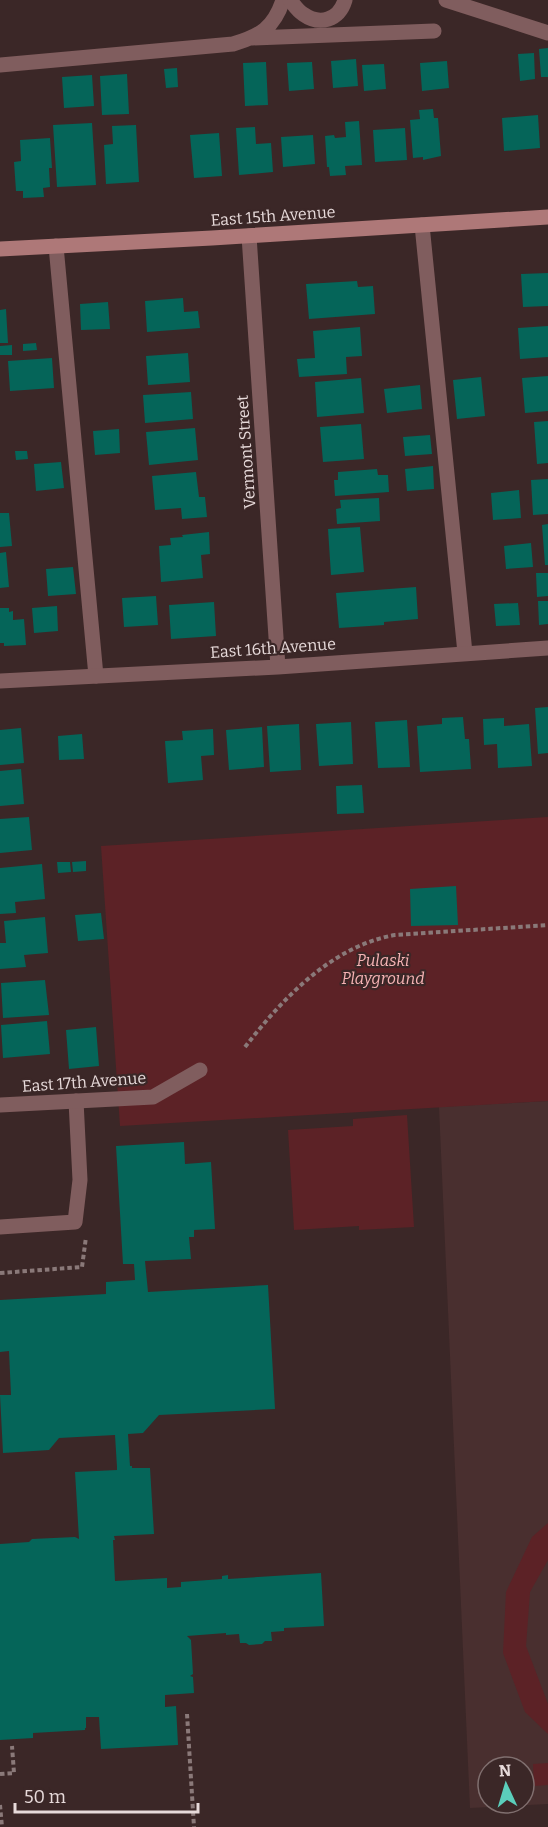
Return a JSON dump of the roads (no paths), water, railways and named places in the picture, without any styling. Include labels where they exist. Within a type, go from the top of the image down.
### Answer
[{"type":"main road","name":"East 15th Avenue","points":[[0,249],[548,217]]},
{"type":"street","points":[[0,65],[233,44],[252,38],[267,29],[283,0]]},
{"type":"street","points":[[290,0],[300,13],[310,19],[321,21],[339,13],[345,0]]},
{"type":"street","points":[[446,0],[548,33]]},
{"type":"street","points":[[252,38],[434,31]]},
{"type":"street","points":[[422,225],[465,653]]},
{"type":"street","name":"Vermont Street","points":[[249,236],[278,667]]},
{"type":"street","points":[[56,246],[96,676]]},
{"type":"street","name":"East 16th Avenue","points":[[0,681],[278,667],[548,648]]},
{"type":"street","name":"East 17th Avenue","points":[[0,1105],[153,1097],[200,1070]]},
{"type":"street","points":[[0,1227],[75,1222],[80,1180],[76,1101]]},
{"type":"park label","name":"Pulaski Playground","points":[[383,969]]}]
